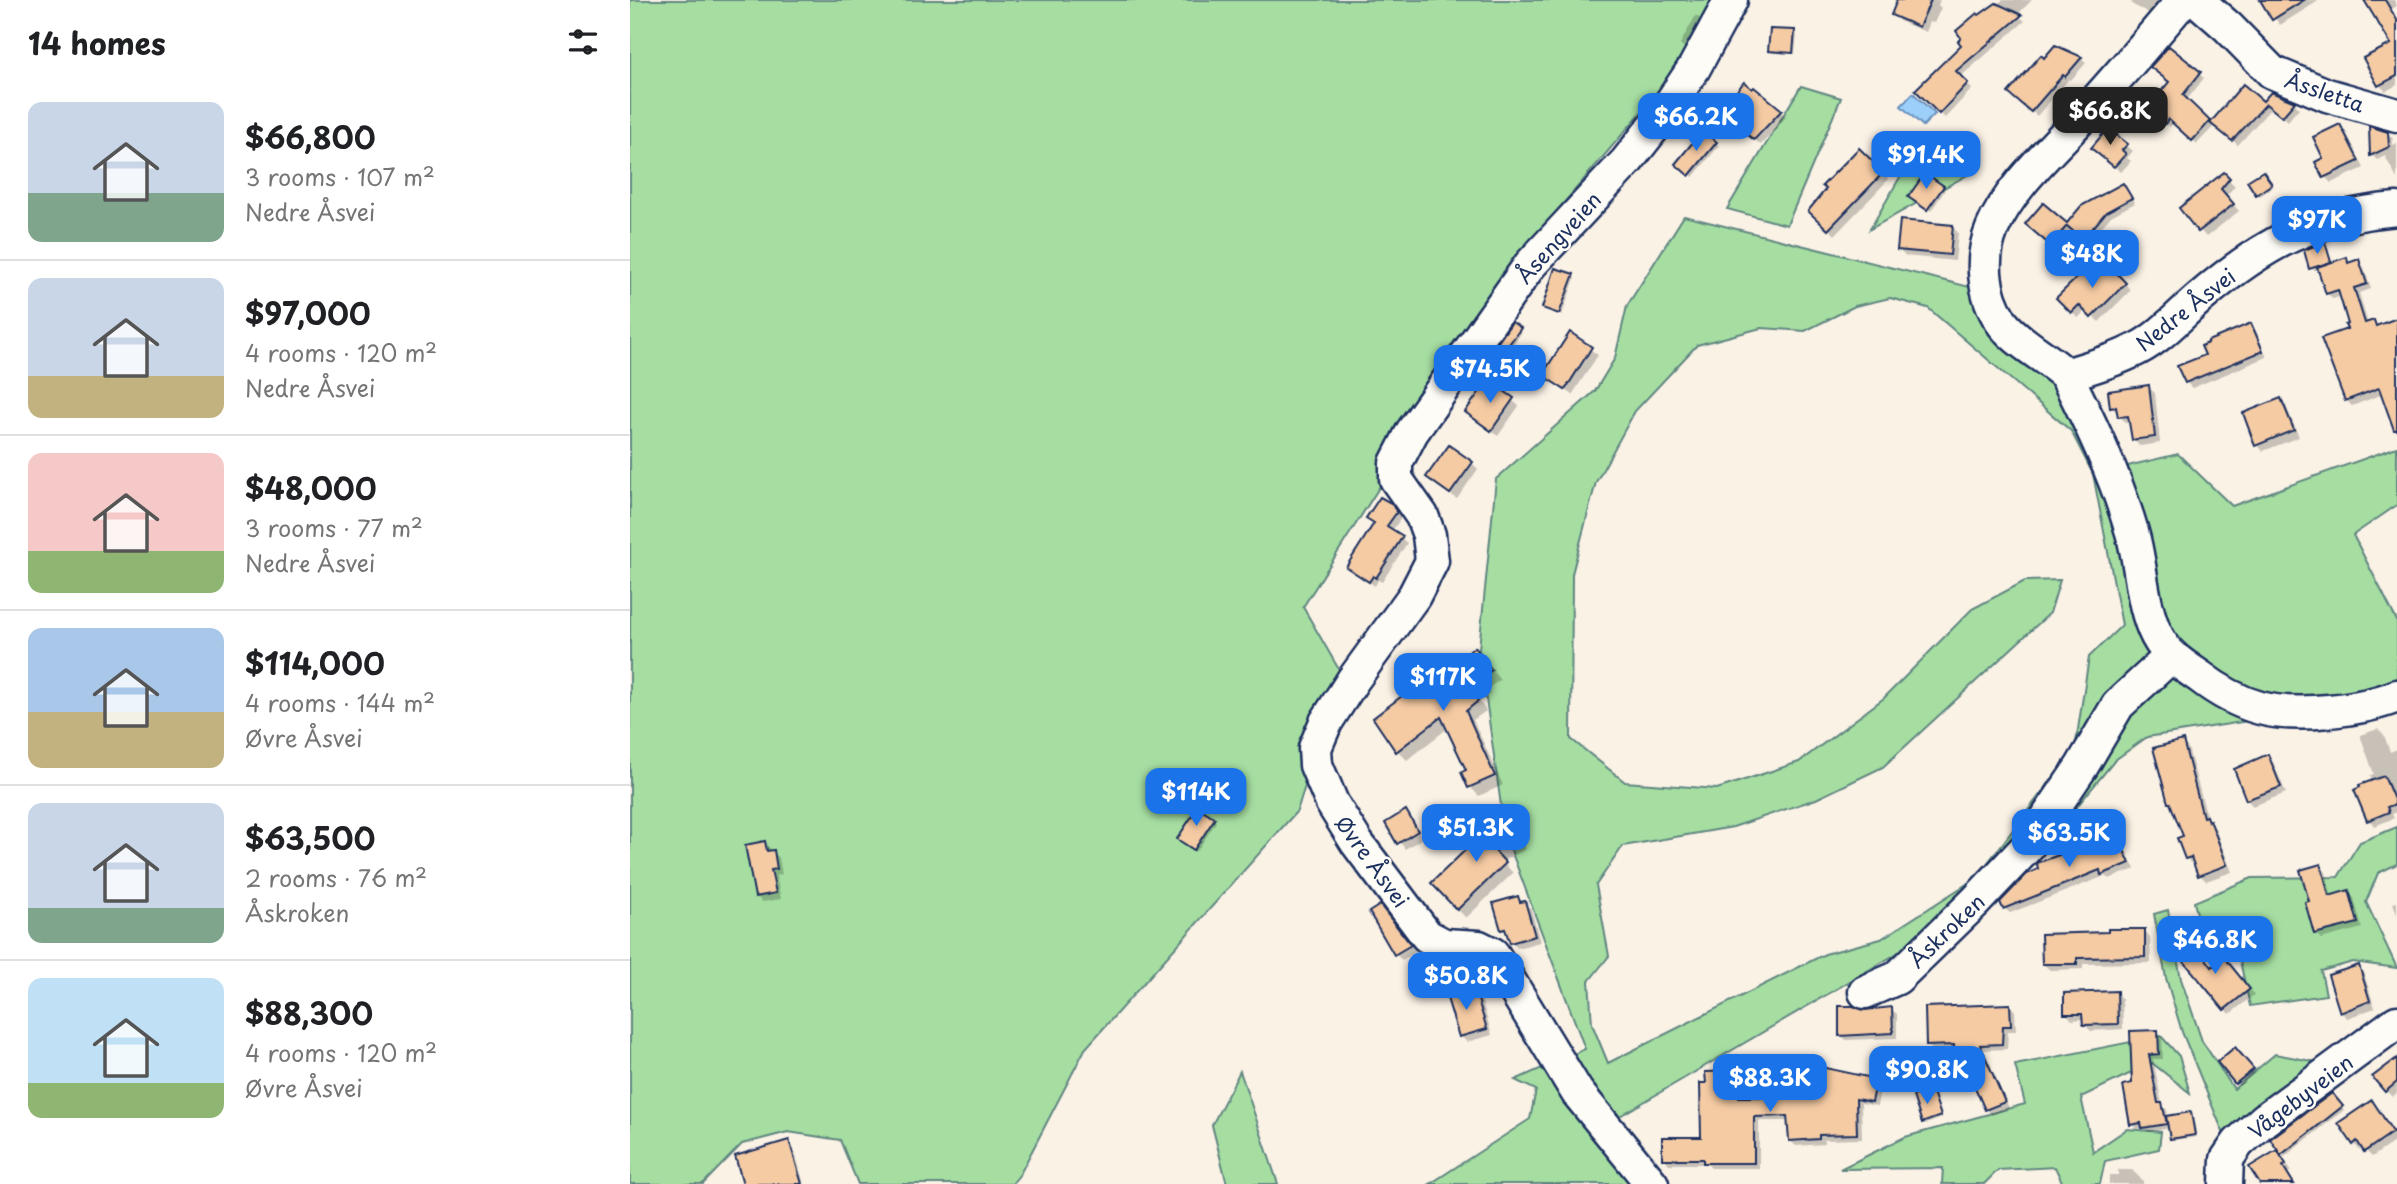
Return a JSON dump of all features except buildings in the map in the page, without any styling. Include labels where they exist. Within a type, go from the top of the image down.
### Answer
[{"type":"street","name":"Åsengveien","points":[[1396,479],[1396,463],[1412,432],[1461,360],[1530,265],[1627,161],[1660,119],[1694,68],[1731,0]]},
{"type":"street","points":[[2183,0],[2003,207],[1991,231],[1984,262],[1987,292],[2001,322],[2066,375],[2114,478],[2133,534],[2151,620],[2171,657],[2216,689],[2262,709],[2332,711],[2385,701],[2397,696]]},
{"type":"street","name":"Åssletta","points":[[2197,0],[2272,72],[2327,95],[2397,115]]},
{"type":"street","name":"Nedre Åsvei","points":[[2066,375],[2132,352],[2161,334],[2201,297],[2268,246],[2333,218],[2367,211],[2397,209]]},
{"type":"street","name":"Øvre Åsvei","points":[[1396,479],[1422,516],[1429,535],[1432,561],[1415,596],[1353,680],[1326,722],[1315,748],[1316,765],[1332,803],[1357,843],[1427,936],[1444,945],[1479,947],[1493,954],[1577,1092],[1651,1184]]},
{"type":"street","name":"Åskroken","points":[[1865,992],[1897,978],[2028,846],[2082,766],[2118,705],[2171,657]]},
{"type":"street","name":"Vågebyveien","points":[[2226,1184],[2227,1159],[2238,1143],[2264,1120],[2397,1022]]},
{"type":"green space","points":[[630,0],[1737,0],[1550,219],[1303,607],[1341,673],[1297,811],[1085,1049],[1020,1174],[1012,1184],[858,1184],[840,1140],[788,1132],[742,1144],[703,1184],[630,1184]]},
{"type":"green space","points":[[1801,86],[1841,98],[1787,225],[1727,209]]},
{"type":"green space","points":[[1918,146],[1980,168],[1870,229]]},
{"type":"green space","points":[[1684,216],[1970,287],[1982,314],[2058,386],[2094,474],[2178,454],[2232,506],[2397,447],[2397,505],[2353,535],[2397,621],[2397,680],[2306,712],[2147,737],[2115,760],[2012,886],[1613,1120],[1651,1184],[1430,1184],[1530,1119],[1536,1090],[1515,1080],[1585,1049],[1505,834],[1479,649],[1496,479],[1595,391],[1615,358],[1627,306]],"holes":[[[1890,298],[1928,308],[2071,431],[2093,474],[2122,625],[2089,657],[2075,749],[1976,878],[1881,939],[1825,954],[1608,1063],[1592,1024],[1589,981],[1609,956],[1596,885],[1623,846],[1733,827],[1816,799],[1883,767],[2050,613],[2060,580],[2025,581],[1972,609],[1884,698],[1799,762],[1717,789],[1625,782],[1571,739],[1572,574],[1596,482],[1635,411],[1697,345],[1761,328],[1805,331],[1855,306]]]},
{"type":"green space","points":[[2397,827],[2397,864],[2378,873],[2366,902],[2397,968],[2353,962],[2321,971],[2326,995],[2250,1006],[2238,952],[2208,957],[2194,902],[2252,878],[2338,877],[2360,842]]},
{"type":"green space","points":[[2168,910],[2181,979],[2202,1041],[2234,1089],[2275,1054],[2327,1064],[2227,1142],[2182,1032],[2166,978],[2154,914]]},
{"type":"green space","points":[[2161,1036],[2179,1056],[2190,1093],[2152,1063],[2081,1097],[2093,1152],[2127,1129],[2161,1132],[2159,1149],[2105,1161],[2100,1184],[2063,1184],[2055,1167],[1998,1170],[1984,1184],[1942,1184],[1943,1168],[1840,1169],[1905,1137],[2025,1104],[2015,1065]]},
{"type":"green space","points":[[1240,1071],[1278,1184],[1227,1184],[1212,1125]]},
{"type":"water","points":[[1913,93],[1935,114],[1923,126],[1901,106]]}]
